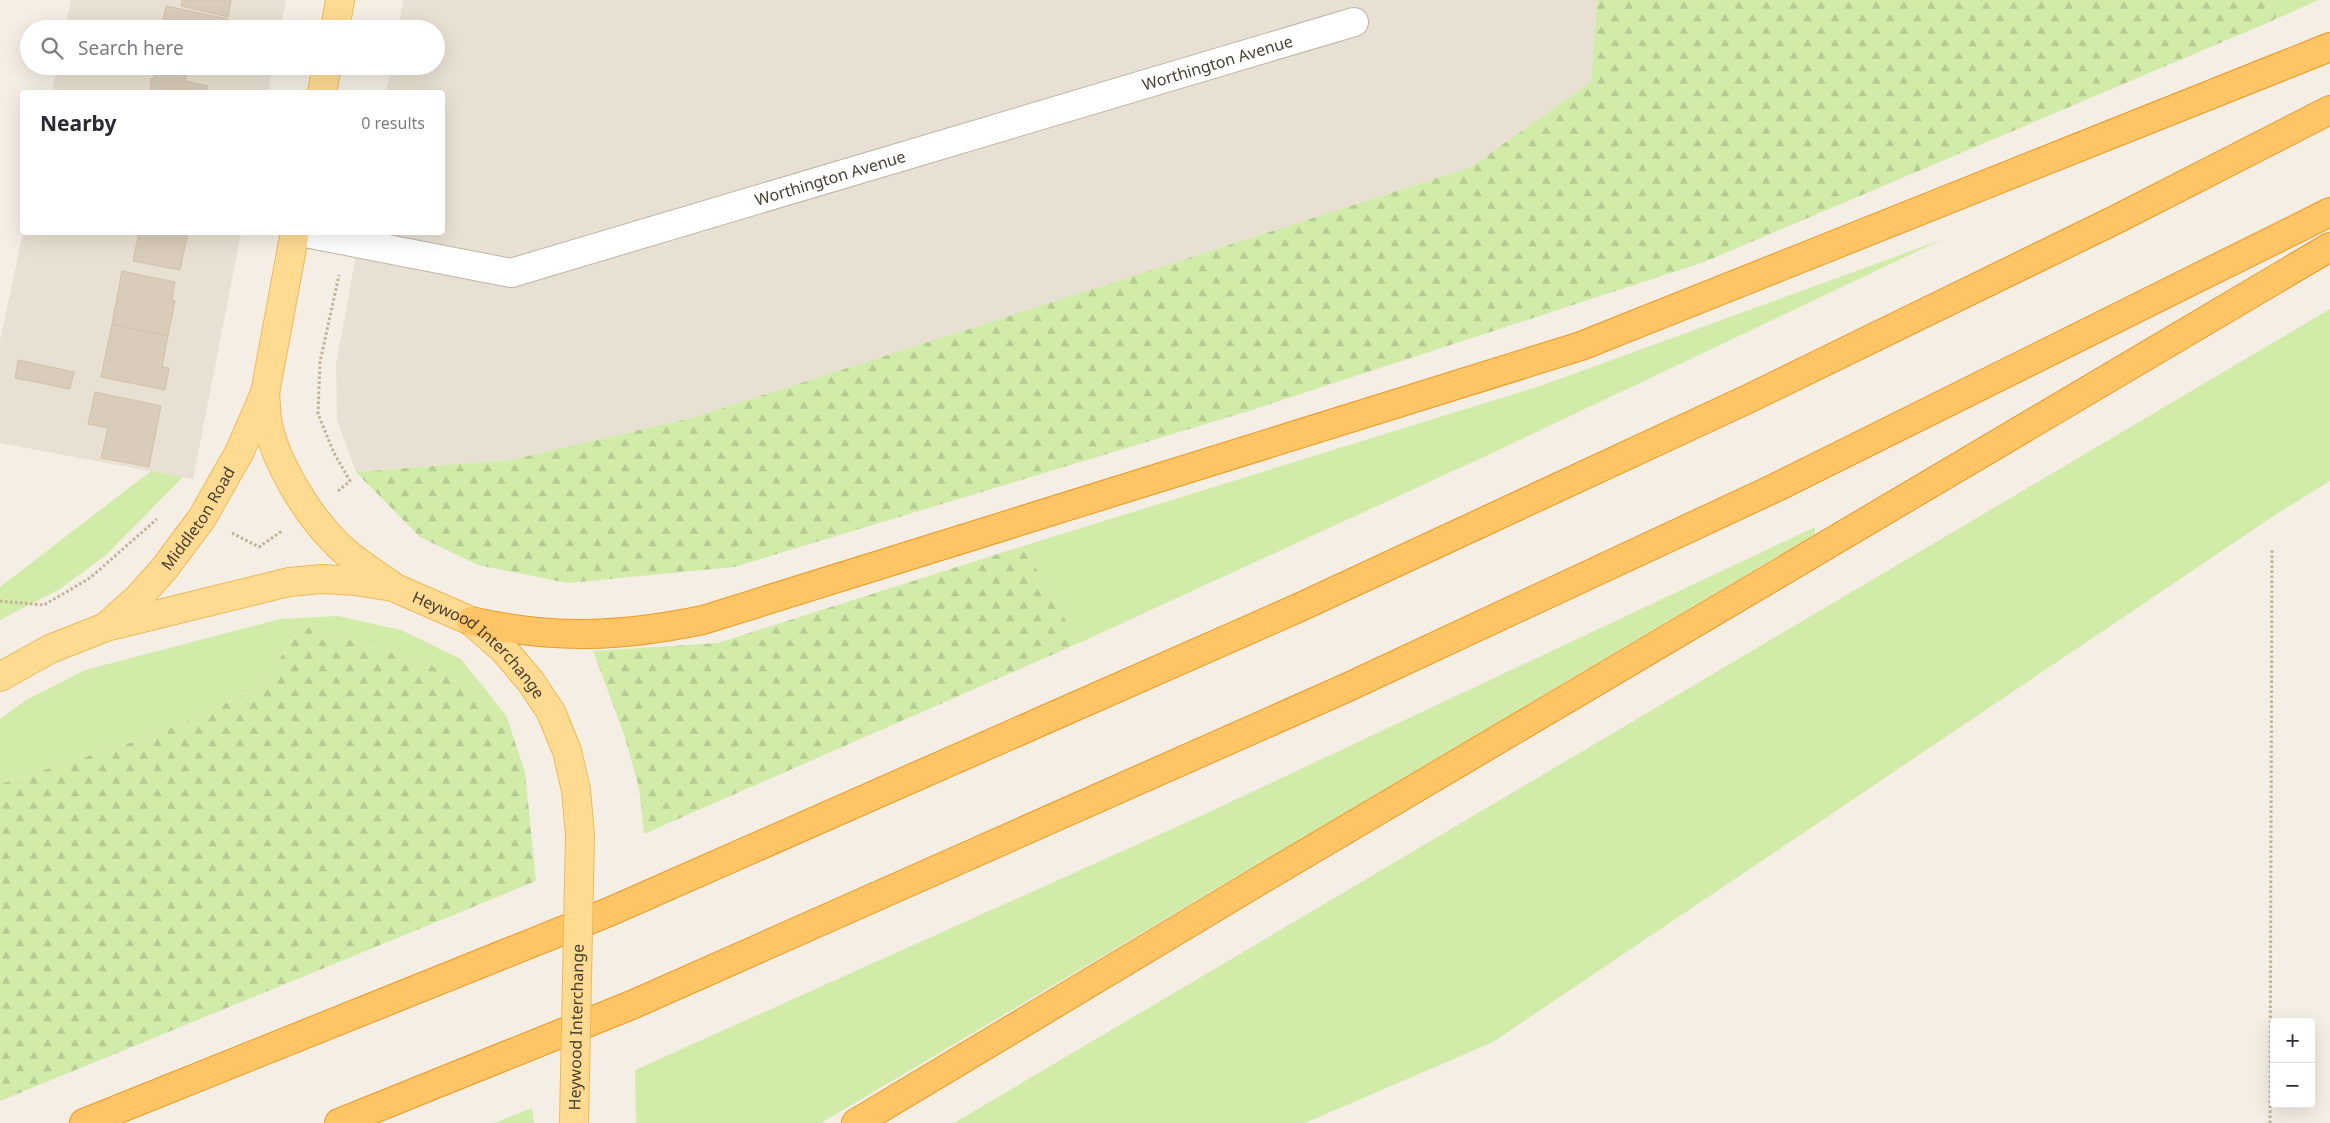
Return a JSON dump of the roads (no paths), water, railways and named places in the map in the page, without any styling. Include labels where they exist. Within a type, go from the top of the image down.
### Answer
[{"type":"highway","points":[[471,622],[512,631],[555,635],[606,634],[652,630],[722,614],[1581,346],[2330,47]]},
{"type":"highway","points":[[84,1123],[609,912],[1296,609],[1748,399],[2108,223],[2330,110]]},
{"type":"highway","points":[[339,1123],[634,1004],[1346,688],[1777,487],[2330,212]]},
{"type":"highway","points":[[856,1123],[1264,878],[2330,247]]},
{"type":"main road","points":[[337,20],[340,0]]},
{"type":"main road","points":[[322,90],[325,75]]},
{"type":"main road","name":"Middleton Road","points":[[106,626],[137,600],[164,569],[202,518],[240,451],[265,394],[293,235]]},
{"type":"main road","name":"Middleton Road","points":[[265,394],[267,421],[275,446],[291,481],[310,512],[336,544],[393,587]]},
{"type":"main road","name":"Heywood Interchange","points":[[7,664],[106,626],[289,582],[322,579],[356,581],[393,587],[471,622],[504,650],[531,682],[551,712],[567,751],[576,790],[580,835],[574,1123]]},
{"type":"street","name":"Worthington Avenue","points":[[315,235],[511,273],[1354,22]]}]
